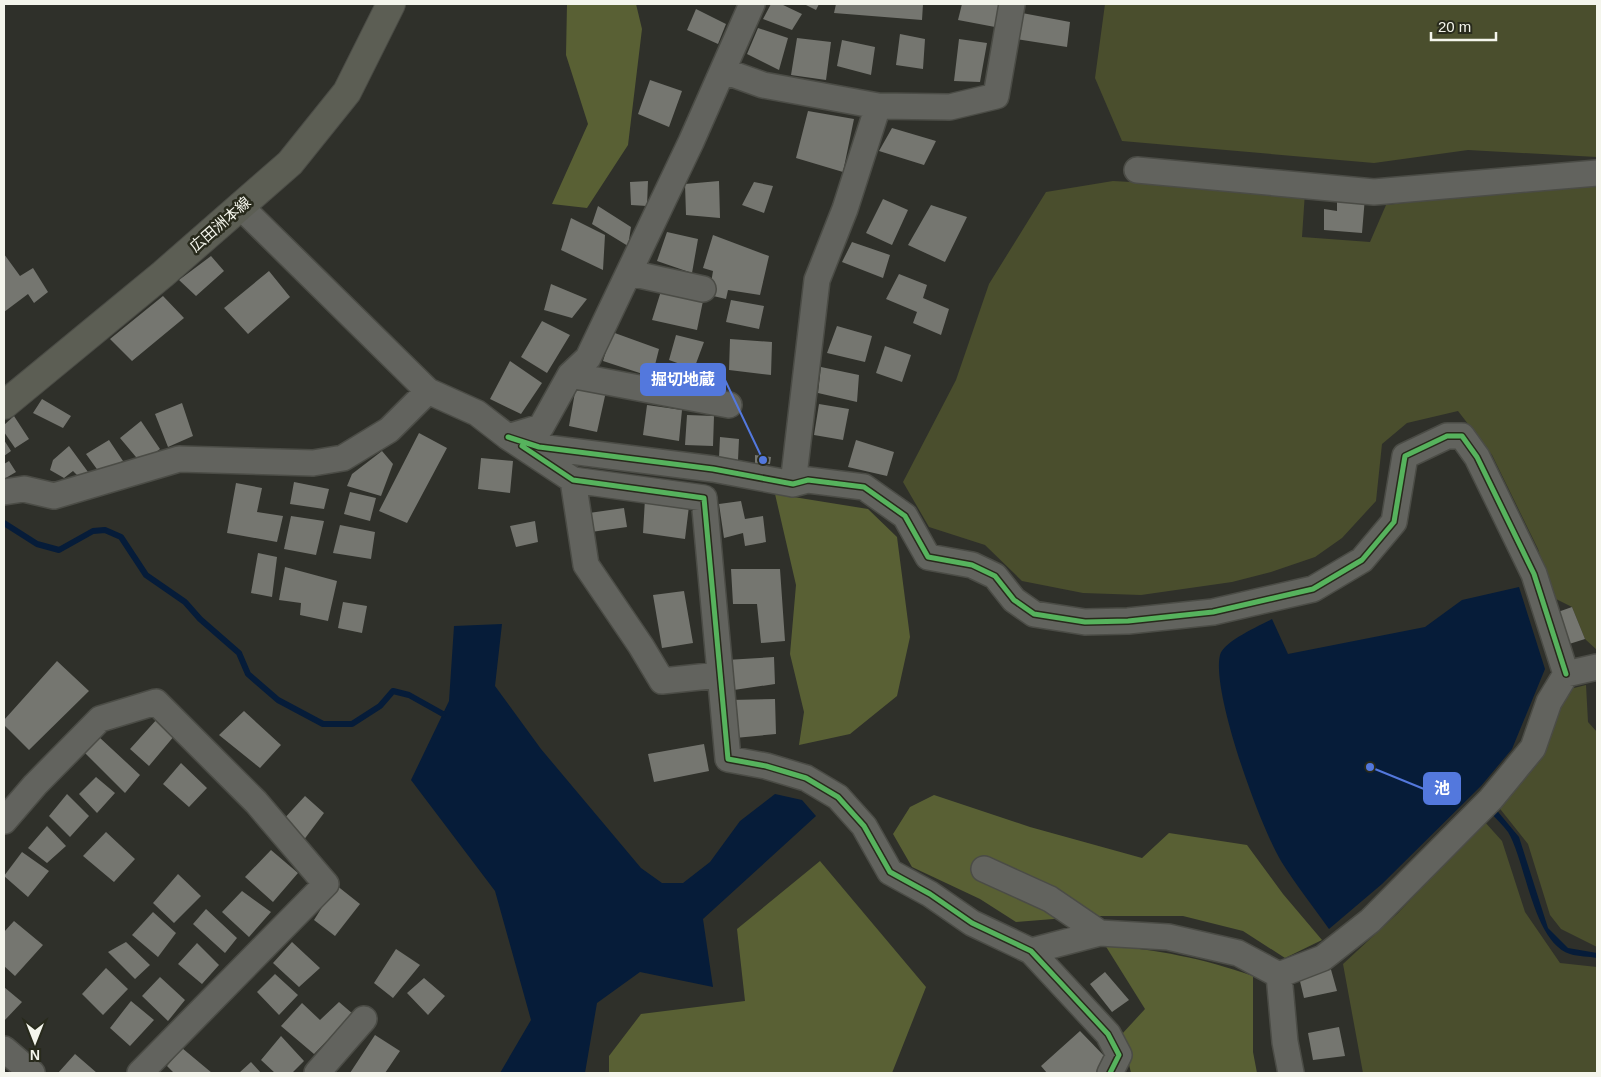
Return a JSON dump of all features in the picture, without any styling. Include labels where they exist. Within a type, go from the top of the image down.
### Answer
[{"type":"main road","name":"広田洲本線","points":[[4,405],[290,163],[346,92],[391,4]]},
{"type":"street","points":[[508,437],[541,427],[570,375],[588,358],[630,273],[724,71],[752,4]]},
{"type":"street","points":[[724,71],[763,85],[878,106],[950,108],[996,96],[1012,4]]},
{"type":"street","points":[[792,484],[817,280],[845,209],[878,106]]},
{"type":"street","points":[[1137,170],[1374,192],[1597,173]]},
{"type":"street","points":[[240,206],[428,391],[477,413],[508,437],[573,480],[704,498],[728,759],[766,766],[806,778],[838,796],[864,826],[890,872],[930,894],[972,923],[1031,951],[1108,1034],[1120,1055],[1110,1073]]},
{"type":"street","points":[[630,273],[703,289]]},
{"type":"street","points":[[570,375],[729,405]]},
{"type":"street","points":[[4,492],[24,489],[54,496],[179,459],[313,463],[343,458],[389,430],[428,391]]},
{"type":"street","points":[[508,437],[539,447],[713,469],[792,484],[808,480],[864,486],[905,516],[928,557],[972,565],[995,576],[1014,600],[1034,614],[1085,622],[1128,621],[1213,612],[1313,589],[1362,560],[1394,522],[1405,456],[1447,436],[1462,436],[1477,457],[1534,574],[1566,674],[1550,702],[1532,748],[1491,799],[1370,921],[1323,958],[1279,975],[1238,953],[1168,937],[1100,933],[1031,951]]},
{"type":"street","points":[[573,480],[586,565],[641,646],[662,681],[720,675]]},
{"type":"street","points":[[1566,674],[1597,668]]},
{"type":"street","points":[[4,821],[35,785],[100,719],[156,702],[256,802],[326,884],[140,1073]]},
{"type":"street","points":[[984,869],[1050,899],[1100,933]]},
{"type":"street","points":[[1279,975],[1285,1042],[1291,1073]]},
{"type":"street","points":[[317,1073],[364,1019]]},
{"type":"street","points":[[4,1049],[32,1073]]},
{"type":"green space","points":[[567,4],[636,4],[642,29],[628,145],[587,208],[552,204],[588,124],[566,55]]},
{"type":"green space","points":[[1105,4],[1597,4],[1597,157],[1468,150],[1374,163],[1122,141],[1095,78]]},
{"type":"green space","points":[[1113,181],[1305,192],[1302,237],[1370,242],[1386,205],[1597,182],[1597,650],[1585,639],[1572,607],[1554,598],[1538,549],[1492,455],[1458,411],[1407,423],[1382,444],[1376,501],[1342,538],[1315,557],[1271,572],[1232,582],[1141,595],[1083,593],[1022,581],[985,545],[929,527],[903,482],[956,380],[989,284],[1046,192]]},
{"type":"green space","points":[[775,494],[868,509],[897,537],[910,637],[897,696],[850,734],[799,745],[804,712],[790,654],[796,585]]},
{"type":"green space","points":[[1586,685],[1588,722],[1597,732],[1597,947],[1561,929],[1550,915],[1528,844],[1497,805],[1566,690]]},
{"type":"green space","points":[[934,795],[1030,827],[1142,858],[1169,833],[1247,845],[1283,894],[1322,940],[1285,958],[1243,931],[1183,916],[1091,916],[1016,922],[980,899],[912,867],[893,834],[910,807]]},
{"type":"green space","points":[[1484,821],[1502,841],[1525,912],[1560,963],[1597,967],[1597,1073],[1363,1073],[1343,964],[1398,913]]},
{"type":"green space","points":[[820,861],[926,987],[892,1073],[609,1073],[609,1056],[641,1014],[745,1001],[737,929]]},
{"type":"green space","points":[[1105,945],[1143,949],[1180,956],[1216,964],[1253,976],[1253,1052],[1257,1073],[1131,1073],[1122,1034],[1145,1009]]},
{"type":"water","points":[[1519,587],[1545,669],[1512,749],[1481,786],[1382,884],[1329,929],[1281,861],[1261,819],[1239,759],[1230,727],[1219,673],[1220,655],[1228,644],[1235,639],[1272,619],[1288,654],[1425,627],[1462,600]]},
{"type":"water","points":[[502,624],[495,686],[541,749],[641,868],[662,883],[683,883],[710,862],[740,821],[775,794],[802,800],[816,816],[703,919],[713,987],[640,972],[597,1003],[585,1073],[500,1073],[531,1020],[495,891],[411,780],[449,701],[454,626]]},
{"type":"water","points":[[1494,807],[1519,837],[1548,928],[1568,948],[1597,953],[1597,958],[1570,954],[1557,947],[1547,934],[1532,900],[1508,832],[1490,812]]},
{"type":"building","points":[[771,4],[781,4],[802,14],[792,30],[763,19]]},
{"type":"building","points":[[804,4],[819,4],[816,10]]},
{"type":"building","points":[[836,4],[923,4],[922,20],[834,13]]},
{"type":"building","points":[[962,4],[1000,4],[995,27],[958,20]]},
{"type":"building","points":[[696,9],[726,24],[718,44],[687,30]]},
{"type":"building","points":[[1022,13],[1070,22],[1067,47],[1016,39]]},
{"type":"building","points":[[758,28],[788,38],[779,70],[747,54]]},
{"type":"building","points":[[900,34],[925,39],[923,69],[896,65]]},
{"type":"building","points":[[797,38],[831,42],[826,80],[791,75]]},
{"type":"building","points":[[959,39],[987,43],[980,82],[954,81]]},
{"type":"building","points":[[842,40],[875,47],[871,75],[837,66]]},
{"type":"building","points":[[650,80],[682,91],[669,127],[638,114]]},
{"type":"building","points":[[808,111],[854,119],[843,172],[796,158]]},
{"type":"building","points":[[892,128],[936,141],[924,165],[879,151]]},
{"type":"building","points":[[648,181],[647,206],[631,205],[630,182]]},
{"type":"building","points":[[719,181],[720,218],[686,215],[685,184]]},
{"type":"building","points":[[754,182],[773,186],[764,213],[742,205]]},
{"type":"building","points":[[1337,194],[1365,197],[1362,233],[1324,230],[1324,209],[1337,211]]},
{"type":"building","points":[[883,199],[908,210],[892,245],[866,233]]},
{"type":"building","points":[[931,205],[967,217],[945,262],[908,245]]},
{"type":"building","points":[[598,206],[631,227],[628,246],[592,224]]},
{"type":"building","points":[[571,218],[605,235],[603,270],[561,250]]},
{"type":"building","points":[[667,232],[698,239],[692,273],[657,261]]},
{"type":"building","points":[[713,235],[769,256],[760,295],[728,290],[726,299],[709,295],[713,271],[703,268]]},
{"type":"building","points":[[852,242],[890,255],[883,278],[842,262]]},
{"type":"building","points":[[4,254],[20,276],[33,268],[48,292],[34,303],[28,294],[4,312]]},
{"type":"building","points":[[211,256],[224,271],[196,296],[179,280]]},
{"type":"building","points":[[269,271],[290,297],[248,334],[224,308]]},
{"type":"building","points":[[899,274],[927,285],[923,298],[949,309],[941,335],[913,323],[917,312],[886,299]]},
{"type":"building","points":[[551,284],[587,299],[572,318],[544,310]]},
{"type":"building","points":[[661,291],[703,301],[697,330],[652,320]]},
{"type":"building","points":[[163,296],[184,318],[132,361],[110,339]]},
{"type":"building","points":[[731,300],[764,306],[759,329],[726,322]]},
{"type":"building","points":[[542,321],[570,335],[547,373],[521,357]]},
{"type":"building","points":[[837,326],[872,336],[865,362],[827,353]]},
{"type":"building","points":[[612,332],[659,349],[652,377],[603,361]]},
{"type":"building","points":[[676,335],[704,342],[694,369],[669,360]]},
{"type":"building","points":[[730,339],[772,342],[771,375],[729,370]]},
{"type":"building","points":[[885,346],[911,355],[902,382],[876,373]]},
{"type":"building","points":[[510,361],[542,383],[521,414],[490,399]]},
{"type":"building","points":[[821,367],[859,375],[857,402],[818,393]]},
{"type":"building","points":[[577,381],[607,387],[597,432],[569,426]]},
{"type":"building","points":[[42,399],[71,416],[63,428],[33,413]]},
{"type":"building","points":[[182,403],[193,436],[168,447],[155,414]]},
{"type":"building","points":[[819,404],[849,409],[843,440],[814,435]]},
{"type":"building","points":[[647,405],[682,410],[679,441],[643,435]]},
{"type":"building","points":[[687,415],[714,416],[713,446],[685,445]]},
{"type":"building","points":[[14,416],[29,439],[15,448],[4,432],[4,425]]},
{"type":"building","points":[[141,421],[160,449],[141,463],[120,438]]},
{"type":"building","points":[[419,433],[447,448],[407,523],[379,511]]},
{"type":"building","points":[[720,437],[739,439],[738,460],[719,458]]},
{"type":"building","points":[[4,440],[11,451],[4,456]]},
{"type":"building","points":[[109,440],[123,461],[99,472],[86,454]]},
{"type":"building","points":[[856,440],[894,452],[887,476],[848,467]]},
{"type":"building","points":[[69,446],[88,472],[80,478],[73,471],[64,478],[50,470],[53,460]]},
{"type":"building","points":[[382,451],[393,464],[381,496],[347,486],[352,474]]},
{"type":"building","points":[[755,455],[771,457],[770,464],[755,463]]},
{"type":"building","points":[[481,458],[513,461],[510,493],[478,489]]},
{"type":"building","points":[[9,461],[16,472],[4,479],[4,464]]},
{"type":"building","points":[[294,482],[329,489],[324,509],[290,504]]},
{"type":"building","points":[[236,483],[262,488],[257,512],[283,516],[277,542],[227,533]]},
{"type":"building","points":[[350,492],[376,498],[370,521],[344,514]]},
{"type":"building","points":[[645,499],[689,506],[685,539],[643,533]]},
{"type":"building","points":[[741,501],[745,519],[763,516],[766,542],[745,546],[743,533],[724,538],[719,504]]},
{"type":"building","points":[[624,508],[627,527],[591,532],[589,513]]},
{"type":"building","points":[[291,516],[324,521],[316,555],[284,549]]},
{"type":"building","points":[[535,521],[538,542],[516,547],[510,526]]},
{"type":"building","points":[[340,525],[375,532],[371,559],[333,553]]},
{"type":"building","points":[[258,553],[277,557],[272,597],[251,593]]},
{"type":"building","points":[[285,567],[337,581],[328,621],[300,615],[301,603],[279,600]]},
{"type":"building","points":[[731,569],[780,569],[785,641],[761,643],[757,604],[733,604]]},
{"type":"building","points":[[684,591],[693,643],[662,648],[653,595]]},
{"type":"building","points":[[343,602],[367,606],[362,633],[338,628]]},
{"type":"building","points":[[1572,607],[1585,639],[1566,645],[1555,613]]},
{"type":"building","points":[[774,657],[775,684],[727,691],[726,660]]},
{"type":"building","points":[[57,661],[89,691],[29,750],[4,725],[4,720]]},
{"type":"building","points":[[775,699],[776,734],[735,738],[730,700]]},
{"type":"building","points":[[244,711],[281,745],[260,768],[219,735]]},
{"type":"building","points":[[158,718],[175,735],[149,766],[130,749]]},
{"type":"building","points":[[99,737],[140,775],[125,793],[83,751]]},
{"type":"building","points":[[704,744],[709,771],[654,782],[648,754]]},
{"type":"building","points":[[181,763],[207,788],[189,807],[163,784]]},
{"type":"building","points":[[96,777],[115,793],[97,813],[79,794]]},
{"type":"building","points":[[67,794],[89,816],[70,837],[49,816]]},
{"type":"building","points":[[305,796],[324,813],[303,841],[282,821]]},
{"type":"building","points":[[47,826],[66,846],[47,863],[28,848]]},
{"type":"building","points":[[106,832],[135,859],[114,882],[83,856]]},
{"type":"building","points":[[271,850],[298,873],[273,902],[245,877]]},
{"type":"building","points":[[22,852],[49,871],[28,897],[4,876]]},
{"type":"building","points":[[178,874],[201,896],[174,923],[153,903]]},
{"type":"building","points":[[336,885],[360,904],[335,936],[314,920]]},
{"type":"building","points":[[242,891],[271,912],[249,937],[222,912]]},
{"type":"building","points":[[206,909],[237,938],[225,953],[193,924]]},
{"type":"building","points":[[153,912],[176,933],[158,957],[132,935]]},
{"type":"building","points":[[14,921],[43,945],[15,976],[4,966],[4,932]]},
{"type":"building","points":[[126,942],[150,965],[135,979],[108,952]]},
{"type":"building","points":[[292,942],[320,968],[299,987],[273,963]]},
{"type":"building","points":[[197,943],[219,965],[202,984],[178,964]]},
{"type":"building","points":[[396,949],[420,965],[393,998],[374,983]]},
{"type":"building","points":[[1330,966],[1337,991],[1304,998],[1298,973]]},
{"type":"building","points":[[106,968],[128,989],[103,1015],[82,994]]},
{"type":"building","points":[[1105,972],[1129,1000],[1112,1012],[1090,984]]},
{"type":"building","points":[[275,974],[298,995],[279,1015],[257,992]]},
{"type":"building","points":[[160,977],[185,1000],[168,1021],[142,996]]},
{"type":"building","points":[[424,978],[445,996],[428,1015],[407,993]]},
{"type":"building","points":[[4,987],[22,1002],[4,1021]]},
{"type":"building","points":[[131,1001],[154,1020],[130,1046],[110,1028]]},
{"type":"building","points":[[339,1002],[353,1014],[314,1054],[281,1026],[302,1003],[320,1020]]},
{"type":"building","points":[[1339,1027],[1345,1056],[1313,1060],[1308,1033]]},
{"type":"building","points":[[1080,1031],[1109,1061],[1095,1073],[1047,1073],[1041,1066]]},
{"type":"building","points":[[375,1035],[400,1051],[385,1073],[350,1073]]},
{"type":"building","points":[[281,1036],[304,1061],[292,1073],[275,1073],[261,1060]]},
{"type":"building","points":[[182,1048],[212,1073],[174,1073],[167,1066]]},
{"type":"building","points":[[75,1054],[97,1073],[58,1073]]},
{"type":"building","points":[[251,1062],[261,1073],[239,1073]]},
{"type":"waterway","points":[[4,523],[37,544],[59,550],[93,531],[105,530],[121,537],[146,575],[185,602],[200,619],[239,653],[248,674],[278,700],[323,724],[352,724],[380,706],[393,691],[409,695],[443,714]]},
{"type":"cycle path","points":[[508,437],[539,447],[713,469],[793,484],[808,480],[864,487],[905,516],[928,557],[972,565],[995,576],[1014,600],[1034,614],[1085,622],[1128,621],[1213,612],[1313,589],[1362,560],[1394,522],[1405,456],[1447,436],[1462,436],[1477,457],[1534,574],[1566,674]]},
{"type":"cycle path","points":[[522,446],[573,480],[704,498],[728,759],[766,766],[806,778],[838,797],[864,826],[890,872],[930,894],[972,923],[1031,951],[1108,1034],[1119,1055],[1110,1073]]},
{"type":"place","name":"掘切地蔵","points":[[763,460]]},
{"type":"place","name":"池","points":[[1370,767]]}]
